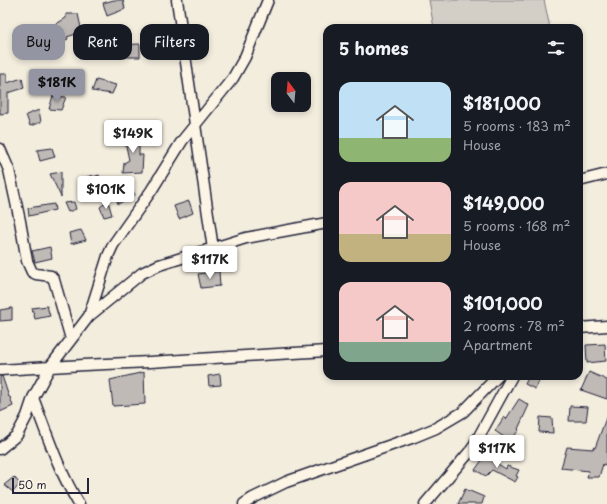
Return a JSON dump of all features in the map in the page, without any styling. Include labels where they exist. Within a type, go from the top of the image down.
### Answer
[{"type":"street","points":[[177,0],[213,249]]},
{"type":"street","points":[[89,316],[108,256],[113,245],[151,191],[182,141],[233,78],[245,57],[268,0]]},
{"type":"street","points":[[0,150],[9,170],[27,262],[32,272],[51,276],[54,280],[71,339]]},
{"type":"street","points":[[583,180],[607,174]]},
{"type":"street","points":[[0,449],[17,435],[50,367],[89,316],[142,273],[159,265],[246,238],[323,223]]},
{"type":"street","points":[[583,328],[607,326]]},
{"type":"street","points":[[0,370],[323,351]]},
{"type":"street","points":[[244,504],[286,482],[436,428],[464,412],[494,380]]},
{"type":"street","points":[[425,504],[472,449],[510,380]]},
{"type":"street","points":[[34,398],[68,487],[79,504]]},
{"type":"shaded area","points":[[429,0],[544,0],[549,24],[433,24]]},
{"type":"building","points":[[114,0],[123,0],[125,9],[107,16],[103,3]]},
{"type":"building","points":[[66,14],[78,14],[80,24],[73,24],[73,35],[67,37],[68,39],[65,40],[65,24],[56,24],[66,18]]},
{"type":"building","points":[[132,44],[140,44],[140,57],[132,57]]},
{"type":"building","points":[[0,74],[7,74],[7,83],[22,78],[24,88],[8,93],[8,113],[0,114]]},
{"type":"building","points":[[96,80],[116,85],[112,94],[92,91]]},
{"type":"building","points":[[53,96],[66,97],[61,110],[49,109]]},
{"type":"building","points":[[39,110],[41,122],[30,126],[26,115]]},
{"type":"building","points":[[155,125],[156,137],[143,138],[143,126]]},
{"type":"building","points":[[126,132],[139,132],[139,155],[143,155],[142,172],[123,173],[124,163],[129,160],[126,146]]},
{"type":"building","points":[[52,148],[55,157],[40,161],[37,150]]},
{"type":"building","points":[[61,172],[61,197],[50,174]]},
{"type":"building","points":[[92,175],[93,177],[99,175],[103,184],[87,186],[85,178]]},
{"type":"building","points":[[131,186],[135,195],[118,204],[115,191]]},
{"type":"building","points":[[108,201],[112,215],[104,217],[100,207]]},
{"type":"building","points":[[189,201],[193,213],[179,219],[174,206]]},
{"type":"building","points":[[74,202],[76,209],[68,212],[64,203]]},
{"type":"building","points":[[54,204],[55,210],[29,216],[28,208]]},
{"type":"building","points":[[81,230],[86,240],[71,244],[69,233]]},
{"type":"building","points":[[50,247],[52,258],[35,262],[32,251]]},
{"type":"building","points":[[219,271],[220,286],[201,288],[198,274]]},
{"type":"building","points":[[47,306],[50,316],[35,319],[32,308]]},
{"type":"building","points":[[12,308],[12,320],[0,321],[0,310]]},
{"type":"building","points":[[605,344],[606,361],[587,363],[586,345]]},
{"type":"building","points":[[144,372],[145,404],[113,406],[110,380]]},
{"type":"building","points":[[589,372],[607,380],[607,399],[581,390]]},
{"type":"building","points":[[220,374],[221,385],[209,386],[208,376]]},
{"type":"building","points":[[0,376],[2,376],[13,406],[0,412]]},
{"type":"building","points":[[527,380],[540,380],[535,389],[525,384]]},
{"type":"building","points":[[519,399],[529,405],[518,429],[519,430],[510,441],[495,431],[504,417],[506,419]]},
{"type":"building","points":[[570,406],[588,407],[586,421],[569,421]]},
{"type":"building","points":[[540,417],[552,418],[553,433],[539,432]]},
{"type":"building","points":[[606,418],[607,460],[605,465],[603,464],[599,477],[587,477],[589,471],[561,468],[567,447],[595,448]]},
{"type":"building","points":[[485,456],[506,469],[507,466],[519,470],[516,476],[518,477],[515,482],[492,470],[486,476],[475,470]]},
{"type":"building","points":[[14,477],[20,484],[13,492],[4,485]]},
{"type":"building","points":[[465,489],[484,497],[482,504],[458,504]]}]
